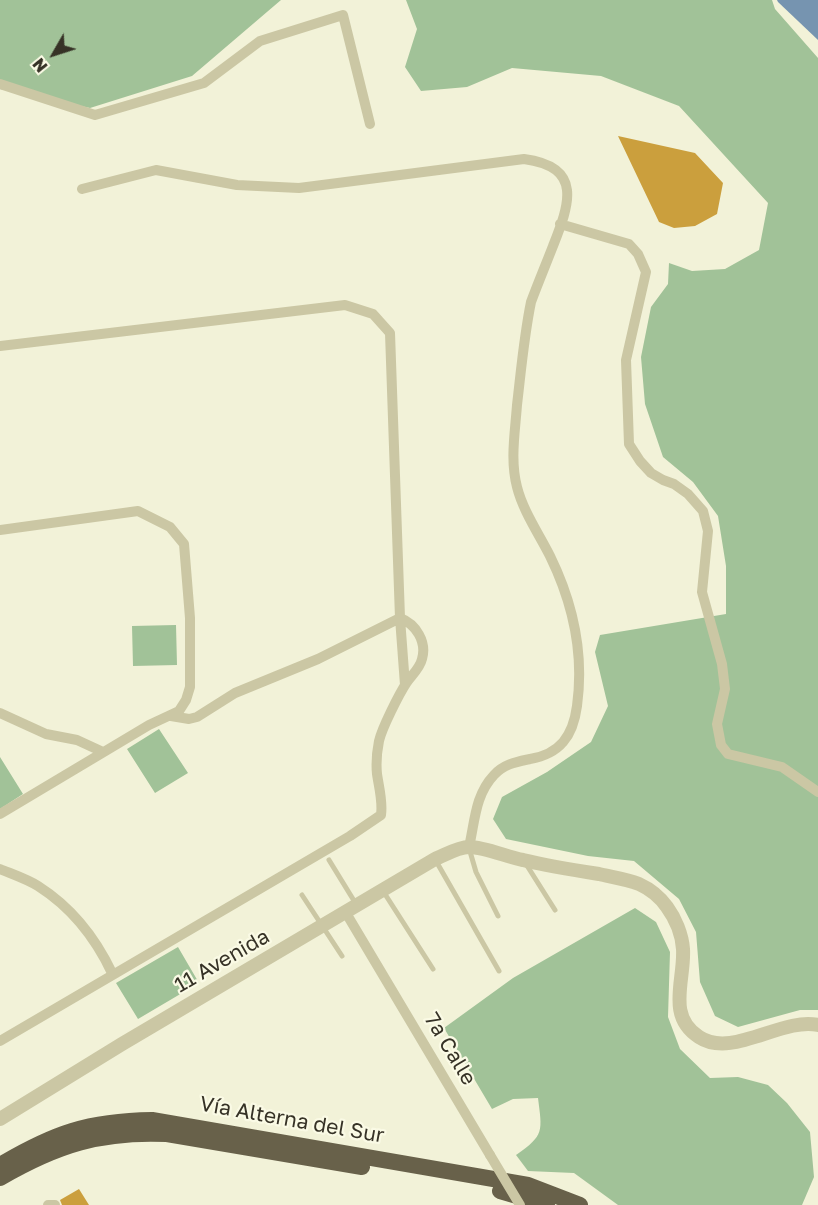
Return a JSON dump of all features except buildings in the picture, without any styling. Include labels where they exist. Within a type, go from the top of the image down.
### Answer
[{"type":"highway","name":"Vía Alterna del Sur","points":[[0,1165],[68,1131],[91,1125],[152,1120],[528,1185],[580,1205]]},
{"type":"highway","name":"Vía Alterna del Sur","points":[[0,1178],[52,1151],[76,1143],[118,1134],[166,1134],[498,1190],[547,1205]]},
{"type":"street","points":[[0,84],[94,115],[204,83],[260,41],[343,15],[370,124]]},
{"type":"street","points":[[82,189],[156,170],[237,185],[299,188],[524,159],[548,165],[565,182],[568,204],[531,302],[528,316],[513,449],[513,469],[521,499],[551,559],[572,614],[580,665],[576,709],[568,734],[559,748],[542,756],[511,762],[488,782],[477,802],[469,847],[523,860],[626,879],[646,888],[660,899],[673,917],[683,949],[678,1003],[691,1031],[701,1039],[720,1043],[738,1041],[804,1022],[818,1025]]},
{"type":"street","points":[[561,224],[629,244],[638,254],[646,272],[626,360],[629,444],[651,473],[688,494],[703,511],[708,531],[702,592],[722,664],[725,689],[717,724],[722,745],[728,754],[782,766],[818,792]]},
{"type":"street","points":[[0,346],[345,305],[373,314],[390,333],[400,618],[405,685]]},
{"type":"street","points":[[0,530],[138,511],[170,527],[184,544],[190,629],[190,687],[179,711],[149,725],[0,814]]},
{"type":"street","points":[[0,1041],[112,973],[350,836],[381,815],[382,807],[376,770],[380,740],[405,685],[418,667],[423,649],[418,631],[411,623],[400,618]]},
{"type":"street","points":[[171,716],[189,719],[197,717],[235,693],[318,659],[400,618]]},
{"type":"street","points":[[0,713],[46,734],[76,740],[103,752]]},
{"type":"street","name":"11 Avenida","points":[[0,1119],[435,859],[469,847]]},
{"type":"street","points":[[0,869],[38,885],[64,908],[90,934],[112,973]]},
{"type":"street","name":"7a Calle","points":[[352,910],[520,1205]]},
{"type":"street","points":[[48,1205],[55,1205]]},
{"type":"lane","points":[[469,847],[476,872],[498,916]]},
{"type":"lane","points":[[435,859],[499,971]]},
{"type":"lane","points":[[329,860],[352,910]]},
{"type":"lane","points":[[523,860],[555,910]]},
{"type":"lane","points":[[383,891],[433,969]]},
{"type":"lane","points":[[302,895],[342,956]]},
{"type":"green space","points":[[0,0],[281,0],[192,76],[90,108],[0,89]]},
{"type":"green space","points":[[406,0],[772,0],[775,9],[818,58],[818,1010],[800,1010],[738,1027],[715,1016],[700,982],[696,932],[679,899],[634,861],[588,856],[506,839],[493,819],[502,797],[547,772],[591,742],[608,706],[595,652],[600,635],[726,614],[726,566],[718,516],[693,482],[663,457],[645,404],[641,357],[651,307],[668,284],[669,263],[692,271],[725,269],[759,250],[768,203],[679,106],[601,76],[512,68],[467,87],[421,91],[405,67],[417,29]]},
{"type":"green space","points":[[176,625],[177,665],[133,666],[132,626]]},
{"type":"green space","points":[[159,729],[188,773],[155,793],[127,749]]},
{"type":"green space","points":[[0,757],[23,794],[0,809]]},
{"type":"green space","points":[[635,908],[656,922],[670,952],[668,1017],[680,1049],[710,1078],[738,1077],[768,1085],[787,1103],[810,1132],[814,1177],[802,1205],[618,1205],[574,1173],[528,1171],[516,1155],[537,1137],[540,1125],[538,1098],[513,1099],[492,1109],[444,1028],[513,978]]},
{"type":"green space","points":[[178,947],[199,983],[138,1019],[116,983]]},
{"type":"water","points":[[777,0],[818,0],[818,40],[778,2]]}]
